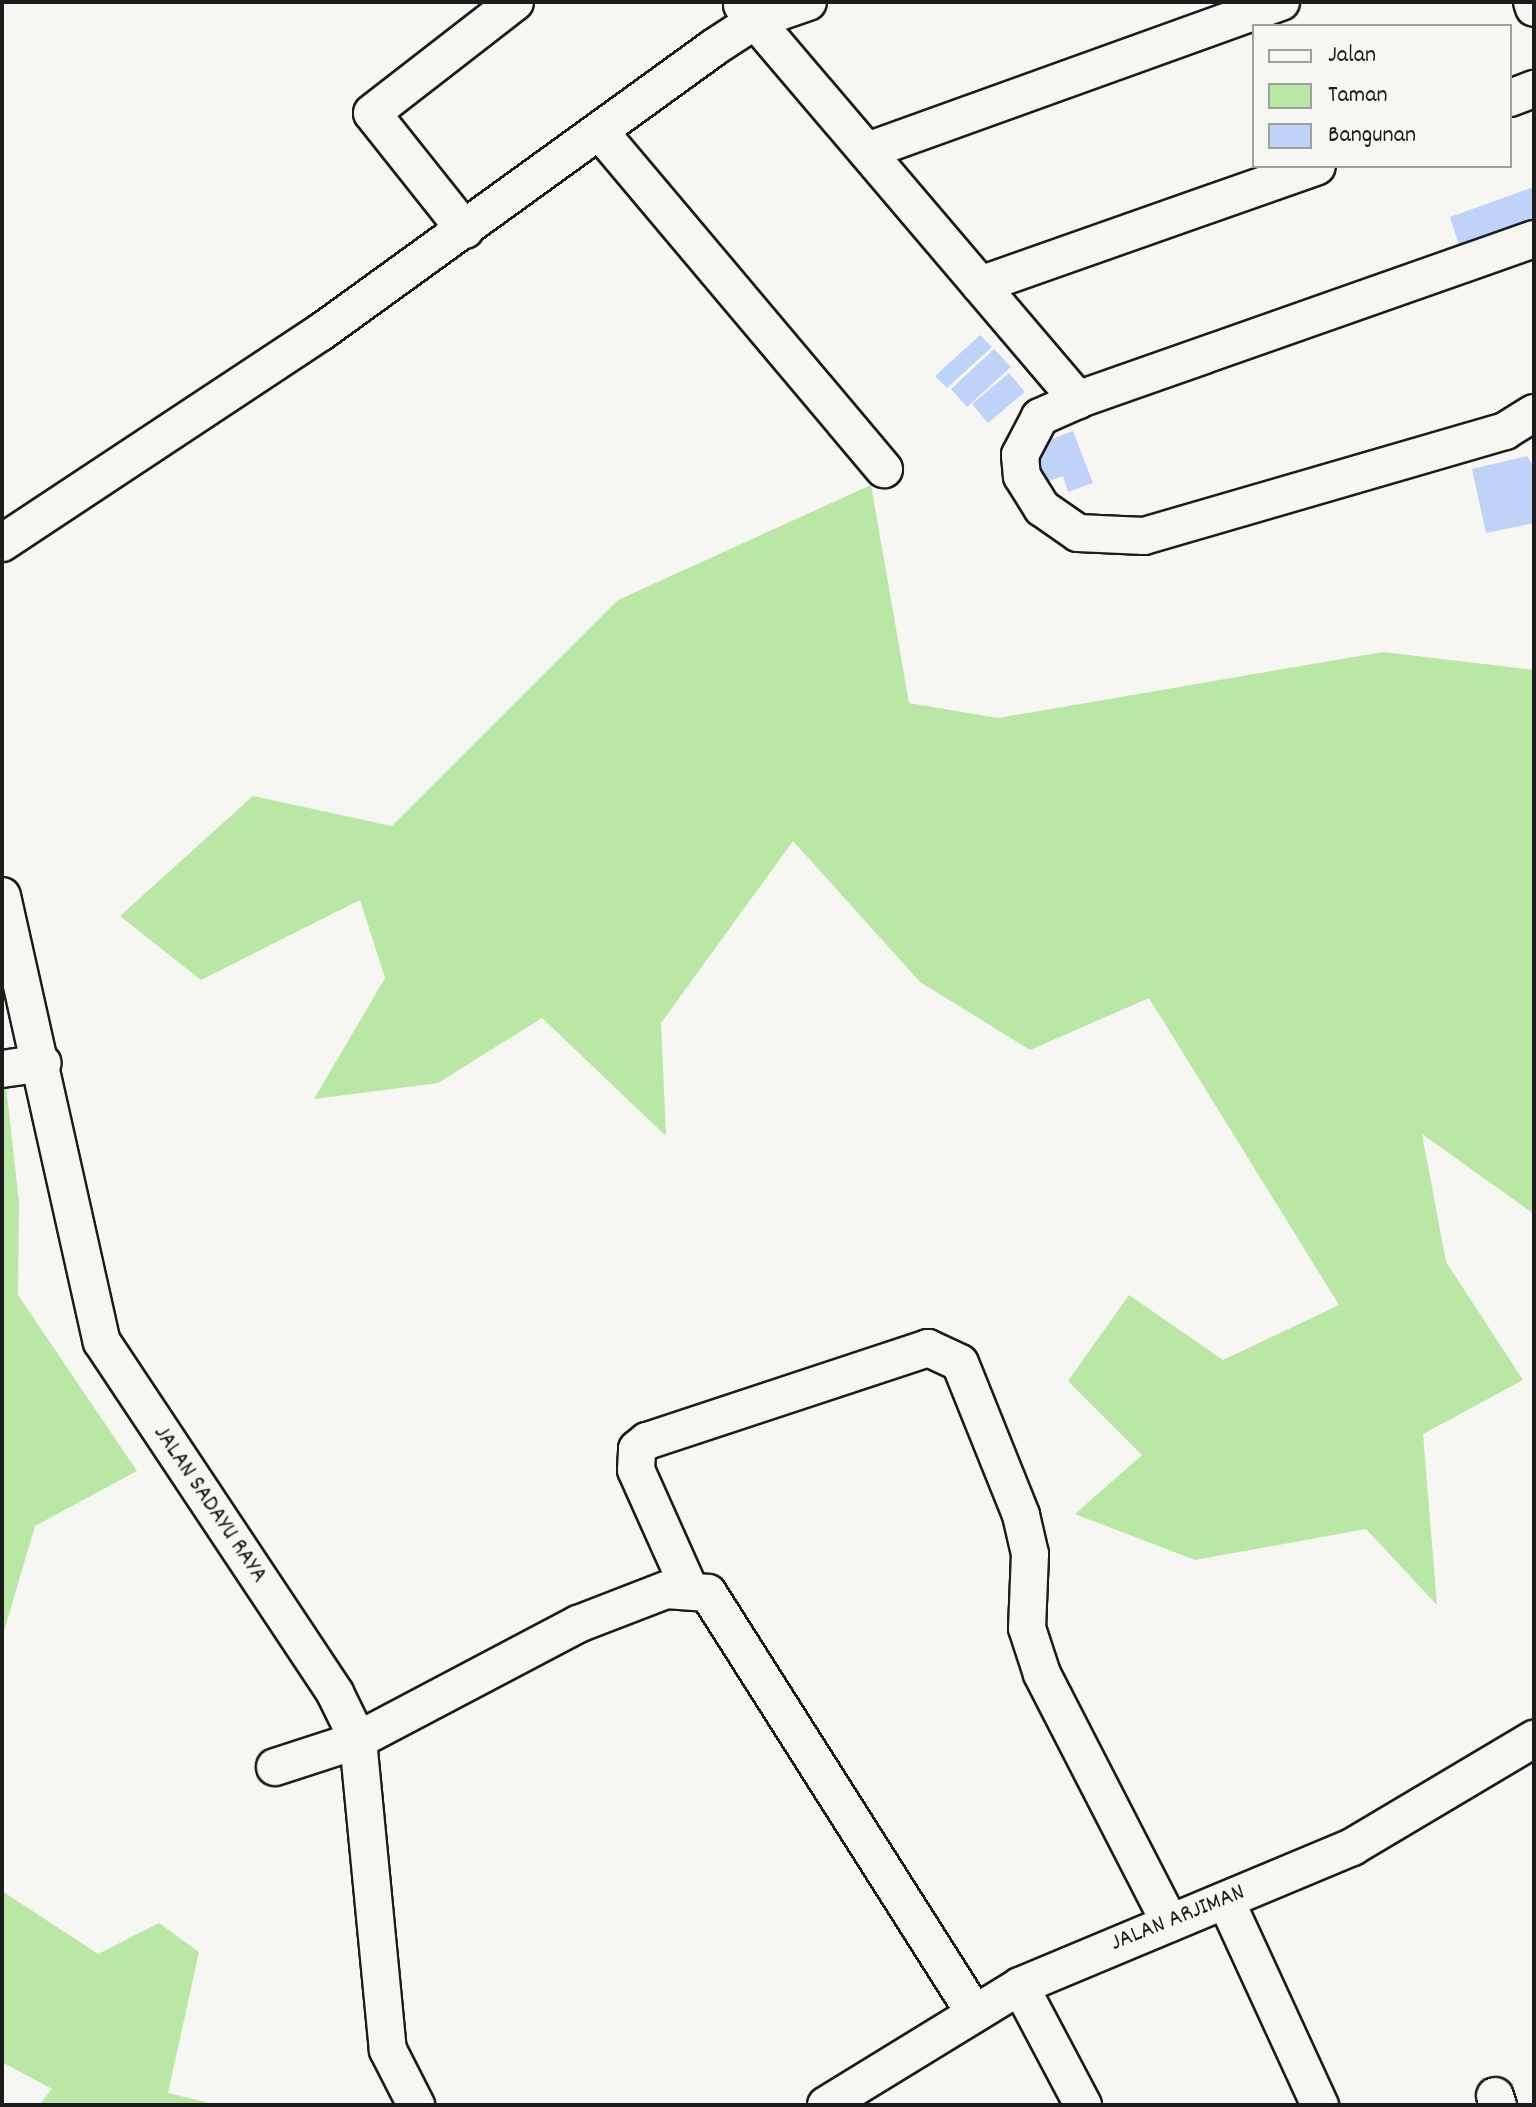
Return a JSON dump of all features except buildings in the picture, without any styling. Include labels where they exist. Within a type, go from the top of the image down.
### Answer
[{"type":"street","points":[[465,230],[372,113],[515,2]]},
{"type":"street","points":[[2,543],[465,230],[600,132],[748,11],[808,2]]},
{"type":"street","points":[[867,151],[1281,2]]},
{"type":"street","points":[[1532,2],[1534,8]]},
{"type":"street","points":[[748,11],[1078,400]]},
{"type":"street","points":[[1512,97],[1534,89]]},
{"type":"street","points":[[600,132],[884,469]]},
{"type":"street","points":[[980,285],[1311,168]]},
{"type":"street","points":[[1534,239],[1078,400],[1040,417],[1026,435],[1022,476],[1042,508],[1078,533],[1144,536],[1505,431],[1534,413]]},
{"type":"street","name":"JALAN SADAYU RAYA","points":[[2,896],[43,1063],[102,1342],[335,1693],[358,1740],[388,2050],[416,2105]]},
{"type":"street","points":[[2,1069],[43,1063]]},
{"type":"street","points":[[975,2013],[722,1607],[688,1586],[636,1470],[637,1449],[647,1441],[928,1348],[960,1363],[1021,1515],[1030,1554],[1027,1628],[1042,1674],[1170,1923]]},
{"type":"street","points":[[275,1767],[358,1740],[578,1624],[688,1586]]},
{"type":"street","name":"JALAN ARJIMAN","points":[[826,2105],[1020,1986],[1352,1847],[1534,1739]]},
{"type":"street","points":[[1226,1901],[1320,2105]]},
{"type":"street","points":[[1020,1986],[1083,2105]]},
{"type":"green space","points":[[871,485],[909,703],[998,718],[1383,652],[1534,670],[1534,1214],[1422,1134],[1446,1262],[1523,1380],[1423,1434],[1437,1605],[1366,1529],[1195,1560],[1075,1514],[1142,1455],[1068,1381],[1129,1295],[1223,1360],[1339,1305],[1149,998],[1030,1050],[920,982],[793,841],[661,1023],[666,1136],[542,1018],[438,1083],[314,1099],[385,978],[360,900],[201,980],[120,916],[253,796],[392,826],[618,600]]},
{"type":"green space","points":[[2,1050],[19,1202],[18,1295],[137,1471],[35,1526],[2,1638]]},
{"type":"green space","points":[[2,1891],[98,1954],[159,1923],[199,1952],[168,2093],[218,2105],[39,2105],[52,2089],[2,2062]]}]
